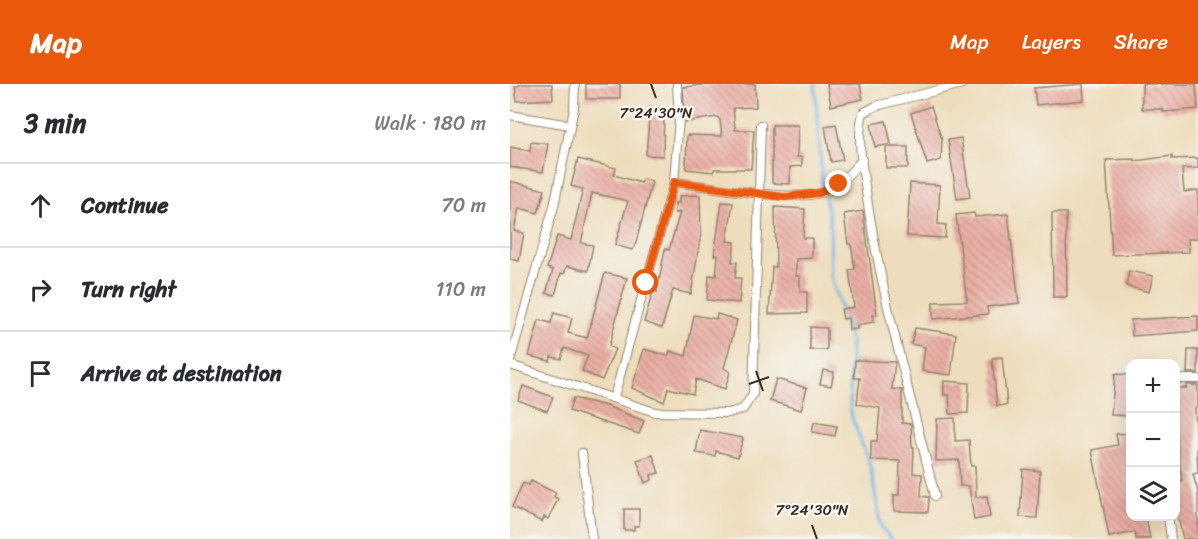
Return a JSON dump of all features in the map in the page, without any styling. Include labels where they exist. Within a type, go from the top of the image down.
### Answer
[{"type":"street","points":[[575,84],[570,125],[554,206],[510,363],[655,412],[728,413],[743,410],[750,403],[753,394],[761,125]]},
{"type":"street","points":[[614,398],[674,182],[679,118],[677,84]]},
{"type":"street","points":[[935,496],[885,290],[862,160],[860,125],[863,112],[876,106],[963,84]]},
{"type":"street","points":[[510,115],[570,125]]},
{"type":"street","points":[[674,182],[785,197],[823,192],[839,184],[862,160]]},
{"type":"street","points":[[1180,379],[1198,379]]},
{"type":"street","points":[[582,453],[592,539]]},
{"type":"street","points":[[1169,521],[1171,539]]},
{"type":"building","points":[[522,84],[552,84],[553,99],[517,101],[515,87]]},
{"type":"building","points":[[586,84],[620,84],[620,99],[586,99]]},
{"type":"building","points":[[755,84],[756,107],[733,108],[735,130],[754,130],[751,169],[714,169],[714,172],[686,169],[687,135],[722,136],[720,120],[717,117],[685,122],[683,87]]},
{"type":"building","points":[[827,84],[860,84],[863,99],[831,106]]},
{"type":"building","points":[[1083,84],[1084,100],[1036,105],[1034,88]]},
{"type":"building","points":[[1142,84],[1196,84],[1198,109],[1163,112],[1163,109],[1142,109]]},
{"type":"building","points":[[931,106],[942,140],[941,160],[927,164],[911,113]]},
{"type":"building","points":[[650,107],[664,108],[663,156],[646,155]]},
{"type":"building","points":[[886,121],[891,144],[875,147],[871,124]]},
{"type":"building","points":[[836,124],[843,160],[831,162],[825,126]]},
{"type":"building","points":[[772,125],[798,125],[797,157],[802,157],[802,166],[790,167],[790,184],[772,183]]},
{"type":"building","points":[[961,138],[970,197],[957,199],[948,140]]},
{"type":"building","points":[[531,142],[548,144],[543,172],[510,167],[510,147],[530,151]]},
{"type":"building","points":[[886,147],[908,147],[908,168],[886,168]]},
{"type":"building","points":[[1172,156],[1172,159],[1198,158],[1198,168],[1182,169],[1184,192],[1198,190],[1198,238],[1188,239],[1189,252],[1112,255],[1106,160],[1135,159],[1135,161]]},
{"type":"building","points":[[578,159],[616,168],[614,175],[641,183],[643,179],[652,182],[632,250],[615,245],[628,201],[592,193],[581,243],[593,245],[588,271],[567,266],[564,274],[561,273],[555,295],[546,293],[553,270],[547,268],[557,236],[571,240],[583,189],[571,186]]},
{"type":"building","points":[[510,181],[545,190],[538,213],[519,208],[514,231],[524,233],[519,261],[510,259]]},
{"type":"building","points":[[910,183],[940,185],[938,224],[946,225],[945,238],[907,236]]},
{"type":"building","points":[[700,195],[701,234],[691,294],[673,290],[662,328],[644,322],[653,291],[657,292],[665,249],[669,250],[680,212],[675,213],[675,203],[679,203],[679,196]]},
{"type":"building","points":[[722,202],[733,203],[727,241],[735,242],[732,262],[737,262],[735,278],[741,278],[739,303],[707,300],[709,275],[716,276],[718,255],[714,255]]},
{"type":"building","points":[[775,207],[805,209],[803,238],[812,238],[812,258],[796,259],[796,276],[800,276],[800,292],[807,292],[807,313],[769,314],[772,267],[776,267]]},
{"type":"building","points":[[863,211],[877,315],[873,315],[874,322],[857,325],[857,329],[849,330],[848,318],[843,319],[841,309],[854,307],[849,270],[855,269],[851,244],[848,244],[844,214]]},
{"type":"building","points":[[974,213],[975,217],[1008,214],[1019,303],[987,307],[988,314],[933,319],[933,302],[967,301],[956,215]]},
{"type":"building","points":[[1052,213],[1066,213],[1067,297],[1053,297]]},
{"type":"building","points":[[1129,271],[1153,276],[1149,292],[1126,286]]},
{"type":"building","points":[[605,273],[627,278],[609,346],[615,349],[602,380],[582,371],[588,356],[564,348],[561,359],[551,357],[550,361],[529,356],[539,320],[551,323],[554,313],[572,318],[568,333],[587,338]]},
{"type":"building","points":[[717,314],[737,320],[724,368],[730,372],[725,389],[696,379],[693,394],[668,388],[664,402],[632,388],[644,349],[668,356],[670,351],[686,356],[694,315],[716,319]]},
{"type":"building","points":[[1198,316],[1198,331],[1132,336],[1131,320]]},
{"type":"building","points":[[810,327],[827,328],[827,350],[810,350]]},
{"type":"building","points":[[915,328],[956,334],[951,375],[922,371],[925,347],[911,344]]},
{"type":"building","points":[[1188,350],[1198,350],[1198,373],[1187,373]]},
{"type":"building","points":[[1002,357],[1007,405],[997,406],[992,358]]},
{"type":"building","points":[[855,360],[895,362],[892,389],[902,390],[902,423],[911,424],[912,447],[914,447],[913,473],[922,474],[921,496],[929,497],[928,512],[894,511],[894,495],[899,495],[900,461],[871,460],[871,441],[877,441],[880,408],[857,404],[860,378],[854,378]]},
{"type":"building","points":[[823,370],[834,372],[831,386],[820,384]]},
{"type":"building","points":[[1115,374],[1126,375],[1126,416],[1111,415]]},
{"type":"building","points":[[776,379],[807,388],[801,410],[770,401]]},
{"type":"building","points":[[944,381],[969,383],[968,413],[950,414],[949,395],[944,395]]},
{"type":"building","points":[[1187,385],[1198,385],[1198,407],[1195,408],[1198,473],[1193,474],[1198,492],[1198,539],[1183,539],[1179,521],[1180,482],[1182,481],[1180,388],[1186,388]]},
{"type":"building","points":[[523,386],[553,397],[547,411],[518,400]]},
{"type":"building","points":[[573,398],[606,406],[644,421],[639,434],[569,411]]},
{"type":"building","points":[[955,418],[955,441],[969,440],[971,466],[975,466],[976,497],[987,496],[990,517],[974,520],[969,486],[960,486],[959,460],[936,461],[937,419]]},
{"type":"building","points":[[814,422],[837,426],[835,436],[812,432]]},
{"type":"building","points":[[700,430],[743,438],[738,457],[716,451],[715,456],[696,453]]},
{"type":"building","points":[[1126,433],[1126,521],[1147,521],[1150,539],[1136,539],[1135,532],[1109,537],[1092,450],[1118,445],[1116,434]]},
{"type":"building","points":[[653,455],[659,473],[651,475],[652,480],[645,483],[637,460]]},
{"type":"building","points":[[1023,469],[1040,471],[1037,518],[1020,517]]},
{"type":"building","points":[[531,481],[556,493],[554,497],[558,499],[548,519],[544,517],[542,522],[512,507],[523,483],[529,485]]},
{"type":"building","points":[[624,509],[639,509],[639,526],[634,526],[634,530],[624,530]]},
{"type":"waterway","points":[[815,84],[822,182],[830,221],[831,276],[851,342],[850,412],[870,465],[881,527],[891,539]]},
{"type":"route","points":[[646,283],[674,182],[785,197],[820,193],[839,184]]}]
